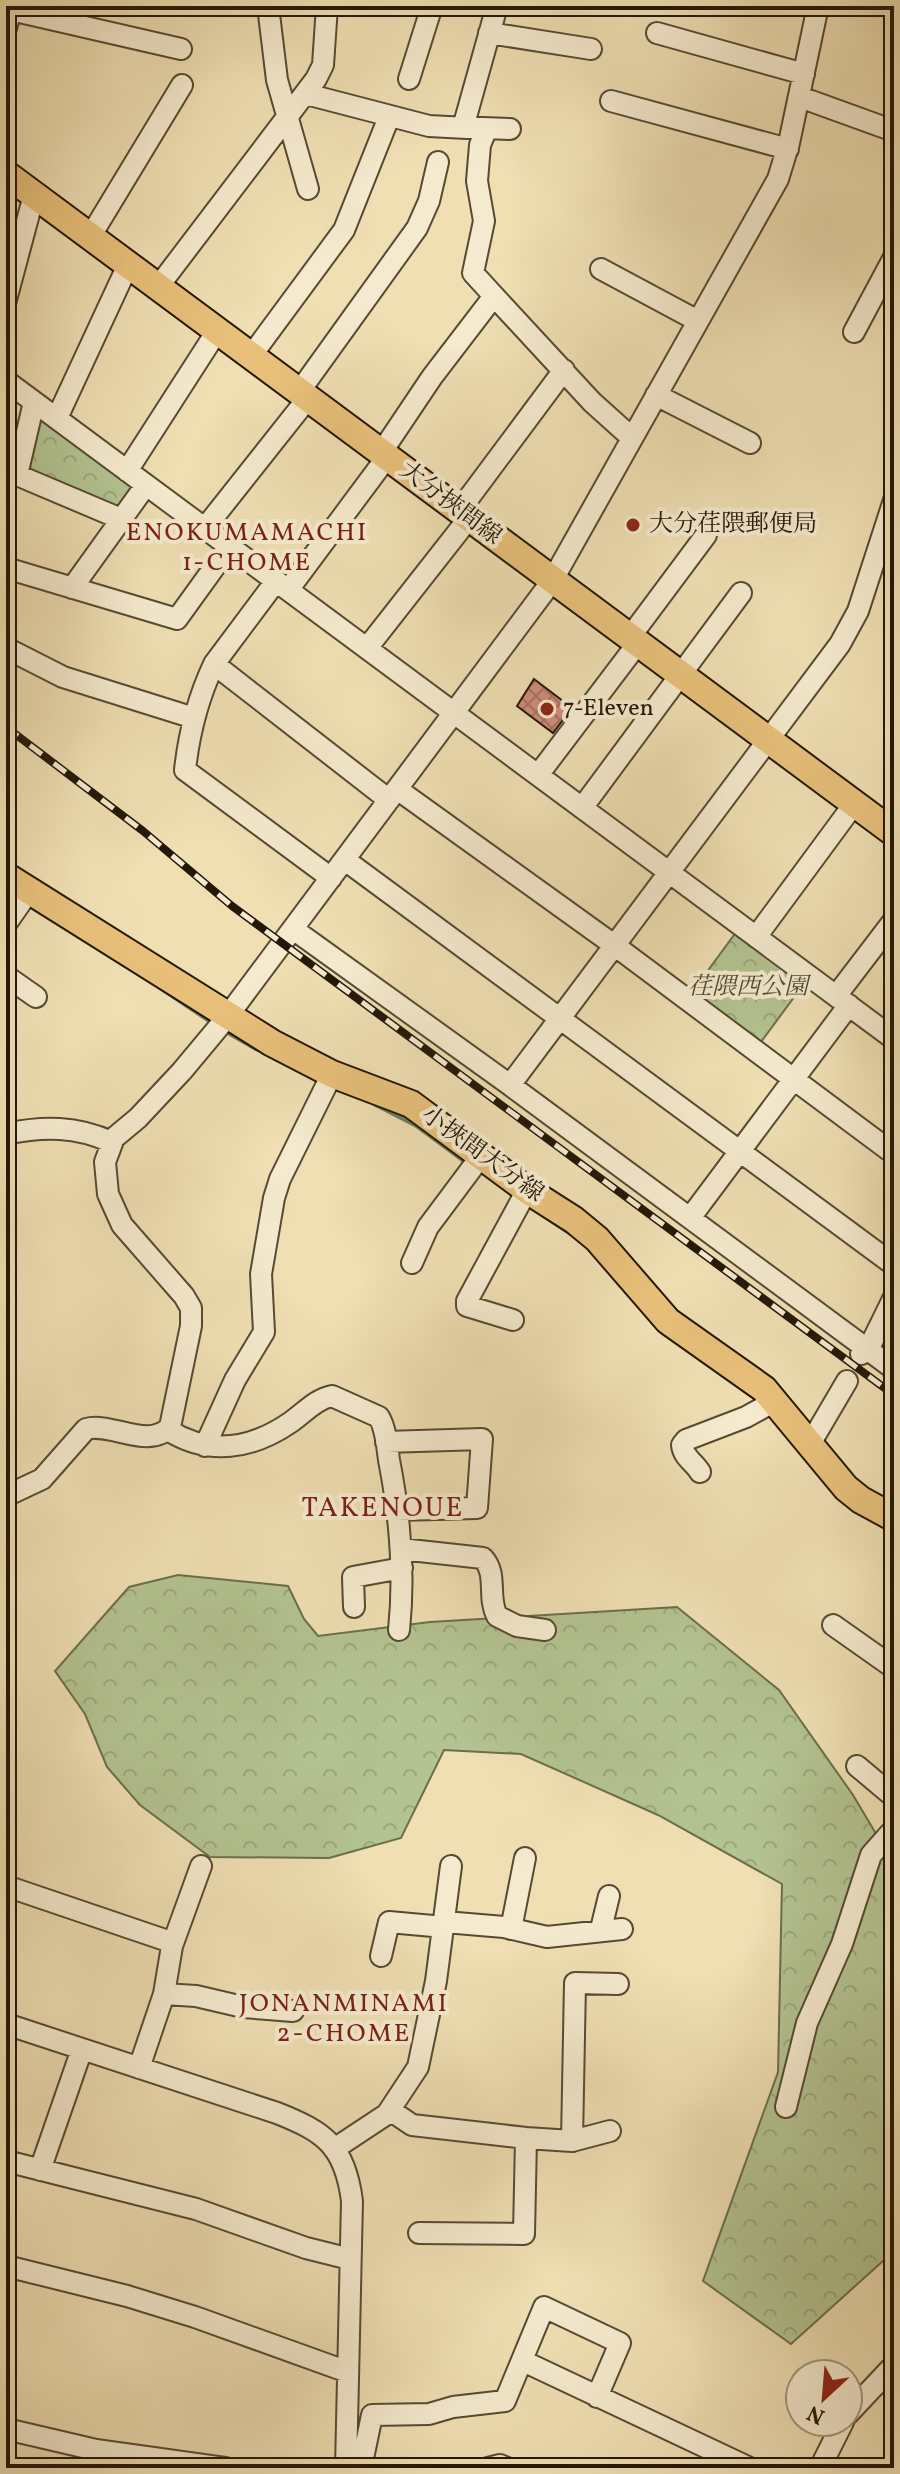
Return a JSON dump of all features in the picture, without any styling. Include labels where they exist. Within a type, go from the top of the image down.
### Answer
[{"type":"main road","name":"大分挾間線","points":[[6,174],[894,833]]},
{"type":"main road","name":"小挾間大分線","points":[[6,876],[227,1017],[332,1074],[411,1104],[527,1190],[585,1228],[668,1321],[689,1339],[749,1377],[775,1401],[854,1495],[894,1518]]},
{"type":"street","points":[[268,6],[275,69],[308,189]]},
{"type":"street","points":[[158,287],[306,94],[323,65],[327,6]]},
{"type":"street","points":[[409,79],[432,6]]},
{"type":"street","points":[[497,6],[464,124],[485,133],[480,145],[477,181],[484,221],[473,273],[592,402],[632,438]]},
{"type":"street","points":[[6,1496],[42,1479],[86,1429],[140,1436],[163,1434],[172,1423],[190,1336],[191,1308],[116,1216],[105,1173],[111,1142],[182,1071],[227,1017],[552,581],[772,190],[788,149],[818,6]]},
{"type":"street","points":[[10,15],[181,49]]},
{"type":"street","points":[[489,33],[591,49]]},
{"type":"street","points":[[657,33],[804,74]]},
{"type":"street","points":[[90,237],[182,85]]},
{"type":"street","points":[[306,94],[429,126],[510,129]]},
{"type":"street","points":[[800,97],[894,131]]},
{"type":"street","points":[[611,101],[788,149]]},
{"type":"street","points":[[251,356],[344,230],[389,117]]},
{"type":"street","points":[[205,528],[304,395],[417,228],[429,201],[438,162]]},
{"type":"street","points":[[6,300],[34,195]]},
{"type":"street","points":[[854,332],[894,257]]},
{"type":"street","points":[[57,418],[128,265]]},
{"type":"street","points":[[601,269],[698,321]]},
{"type":"street","points":[[331,878],[185,770],[194,718],[214,664],[282,585],[384,455],[432,377],[494,296]]},
{"type":"street","points":[[127,471],[217,331]]},
{"type":"street","points":[[367,648],[564,370]]},
{"type":"street","points":[[6,381],[894,1039]]},
{"type":"street","points":[[656,395],[750,443]]},
{"type":"street","points":[[34,402],[17,475],[121,519]]},
{"type":"street","points":[[72,588],[146,485]]},
{"type":"street","points":[[510,1085],[848,632],[858,611],[894,500]]},
{"type":"street","points":[[538,775],[706,535]]},
{"type":"street","points":[[6,568],[177,619],[229,547]]},
{"type":"street","points":[[582,808],[741,593]]},
{"type":"street","points":[[6,648],[63,677],[194,718]]},
{"type":"street","points":[[214,664],[393,794],[614,945],[894,1154]]},
{"type":"street","points":[[756,937],[854,804]]},
{"type":"street","points":[[345,860],[894,1265]]},
{"type":"street","points":[[6,924],[29,891]]},
{"type":"street","points":[[690,1218],[793,1079],[894,920]]},
{"type":"street","points":[[293,929],[690,1218],[865,1352],[894,1369]]},
{"type":"street","points":[[6,976],[36,997]]},
{"type":"street","points":[[205,1446],[235,1380],[264,1332],[261,1274],[274,1198],[280,1179],[332,1074]]},
{"type":"street","points":[[6,1134],[49,1128],[80,1130],[111,1142]]},
{"type":"street","points":[[412,1263],[428,1227],[481,1156]]},
{"type":"street","points":[[513,1320],[467,1306],[467,1301],[527,1190]]},
{"type":"street","points":[[865,1352],[894,1297]]},
{"type":"street","points":[[810,1444],[847,1381]]},
{"type":"street","points":[[168,1430],[205,1446],[242,1446],[285,1426],[320,1399],[332,1396],[379,1417],[386,1442],[402,1559],[399,1630]]},
{"type":"street","points":[[700,1472],[695,1463],[685,1456],[682,1445],[686,1440],[746,1417],[775,1401]]},
{"type":"street","points":[[386,1442],[482,1439],[477,1508],[397,1510]]},
{"type":"street","points":[[354,1607],[353,1577],[402,1559],[483,1558],[491,1570],[491,1599],[497,1616],[517,1626],[545,1630]]},
{"type":"street","points":[[833,1625],[894,1668]]},
{"type":"street","points":[[857,1766],[894,1797]]},
{"type":"street","points":[[786,2107],[807,2023],[842,1944],[867,1866],[876,1847],[894,1829]]},
{"type":"street","points":[[511,1929],[525,1858]]},
{"type":"street","points":[[139,2068],[164,1994],[172,1946],[201,1866]]},
{"type":"street","points":[[334,2149],[375,2124],[390,2110],[418,2067],[445,1924],[451,1866]]},
{"type":"street","points":[[6,1886],[168,1941],[172,1946]]},
{"type":"street","points":[[381,1956],[389,1922],[511,1929],[547,1937],[611,1929],[609,1896]]},
{"type":"street","points":[[572,2141],[575,1983],[618,1984]]},
{"type":"street","points":[[164,1994],[196,1996],[243,2007],[293,2011]]},
{"type":"street","points":[[6,2024],[306,2125],[319,2131],[334,2149],[342,2162],[350,2189],[346,2468]]},
{"type":"street","points":[[40,2170],[82,2049]]},
{"type":"street","points":[[390,2110],[412,2125],[526,2138],[572,2141],[610,2131]]},
{"type":"street","points":[[419,2233],[524,2234],[526,2138]]},
{"type":"street","points":[[6,2161],[196,2209],[306,2248],[350,2259]]},
{"type":"street","points":[[6,2266],[181,2313],[348,2372]]},
{"type":"street","points":[[361,2468],[372,2415],[429,2414],[453,2407],[505,2401],[544,2307],[620,2343],[597,2397]]},
{"type":"street","points":[[523,2361],[750,2468]]},
{"type":"street","points":[[864,2397],[893,2367]]},
{"type":"street","points":[[6,2429],[96,2450],[225,2468]]},
{"type":"street","points":[[820,2468],[835,2438]]},
{"type":"street","points":[[488,2468],[500,2465],[507,2468]]},
{"type":"green space","points":[[41,415],[134,484],[122,510],[25,469]]},
{"type":"green space","name":"荏隈西公園","points":[[737,931],[806,981],[758,1046],[690,995]]},
{"type":"green space","points":[[178,1575],[288,1586],[304,1619],[318,1636],[430,1622],[677,1607],[779,1690],[853,1795],[894,1864],[894,2251],[791,2344],[703,2281],[778,2072],[782,1884],[658,1815],[521,1754],[444,1750],[401,1838],[329,1858],[210,1857],[140,1805],[107,1767],[85,1714],[55,1671],[129,1587]]},
{"type":"building","name":"7-Eleven","points":[[534,679],[572,708],[553,733],[517,706]]},
{"type":"waterway","points":[[161,988],[216,1025]]},
{"type":"waterway","points":[[224,1030],[257,1049]]},
{"type":"waterway","points":[[375,1104],[416,1125],[470,1165]]},
{"type":"waterway","points":[[531,1207],[570,1233]]},
{"type":"railway","points":[[6,727],[143,831],[232,906],[894,1395]]},
{"type":"place","name":"大分荏隈郵便局","points":[[633,525]]},
{"type":"place","name":"7-Eleven","points":[[547,709]]},
{"type":"district","name":"ENOKUMAMACHI 1-CHOME","points":[[247,548]]},
{"type":"district","name":"TAKENOUE","points":[[383,1508]]},
{"type":"district","name":"JONANMINAMI 2-CHOME","points":[[344,2019]]}]
